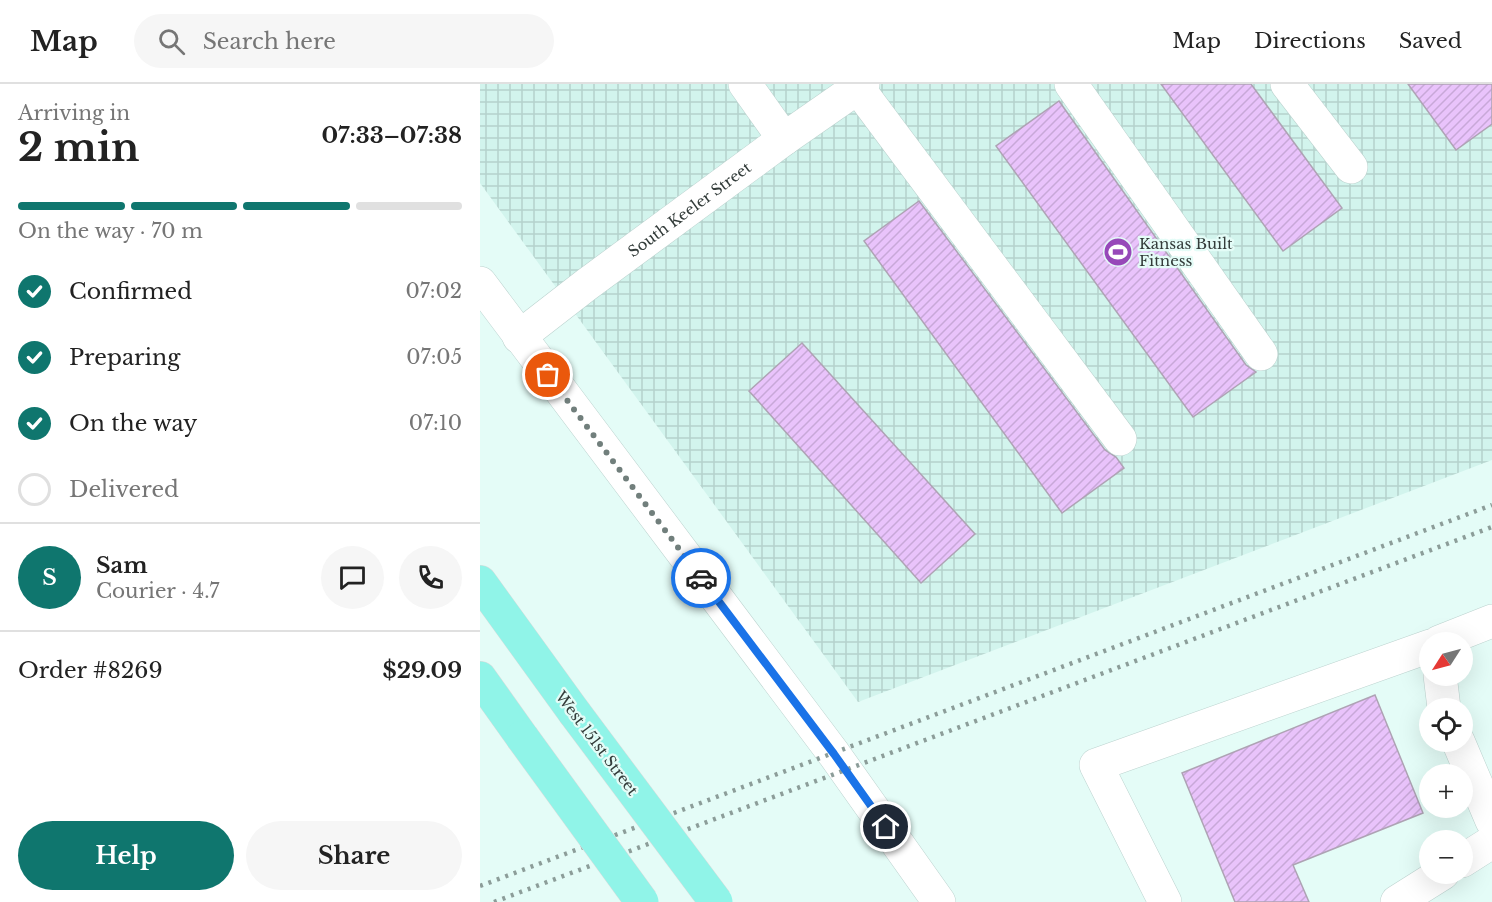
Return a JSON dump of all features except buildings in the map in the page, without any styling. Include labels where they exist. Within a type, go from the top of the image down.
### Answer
[{"type":"main road","name":"West 151st Street","points":[[480,582],[716,902]]},
{"type":"main road","points":[[480,678],[642,902]]},
{"type":"street","points":[[745,84],[784,139]]},
{"type":"street","points":[[1071,84],[1261,354]]},
{"type":"street","points":[[1287,84],[1351,167]]},
{"type":"street","points":[[860,86],[1120,439]]},
{"type":"street","name":"South Keeler Street","points":[[519,337],[784,139],[860,86]]},
{"type":"street","points":[[480,283],[827,744],[939,902]]},
{"type":"street","points":[[1464,632],[1492,621]]},
{"type":"street","points":[[1165,902],[1096,765],[1419,650]]},
{"type":"street","points":[[1463,752],[1492,821]]},
{"type":"street","points":[[1473,854],[1492,842]]},
{"type":"street","points":[[1397,902],[1426,884]]},
{"type":"shaded area","points":[[480,84],[1492,84],[1492,460],[858,702],[480,183]]},
{"type":"railway","points":[[480,886],[1492,505]]},
{"type":"railway","points":[[494,902],[1492,527]]},
{"type":"way so far","points":[[548,375],[701,578]]},
{"type":"place","name":"Kansas Built Fitness","points":[[1118,252]]},
{"type":"route","points":[[701,578],[886,827]]}]
